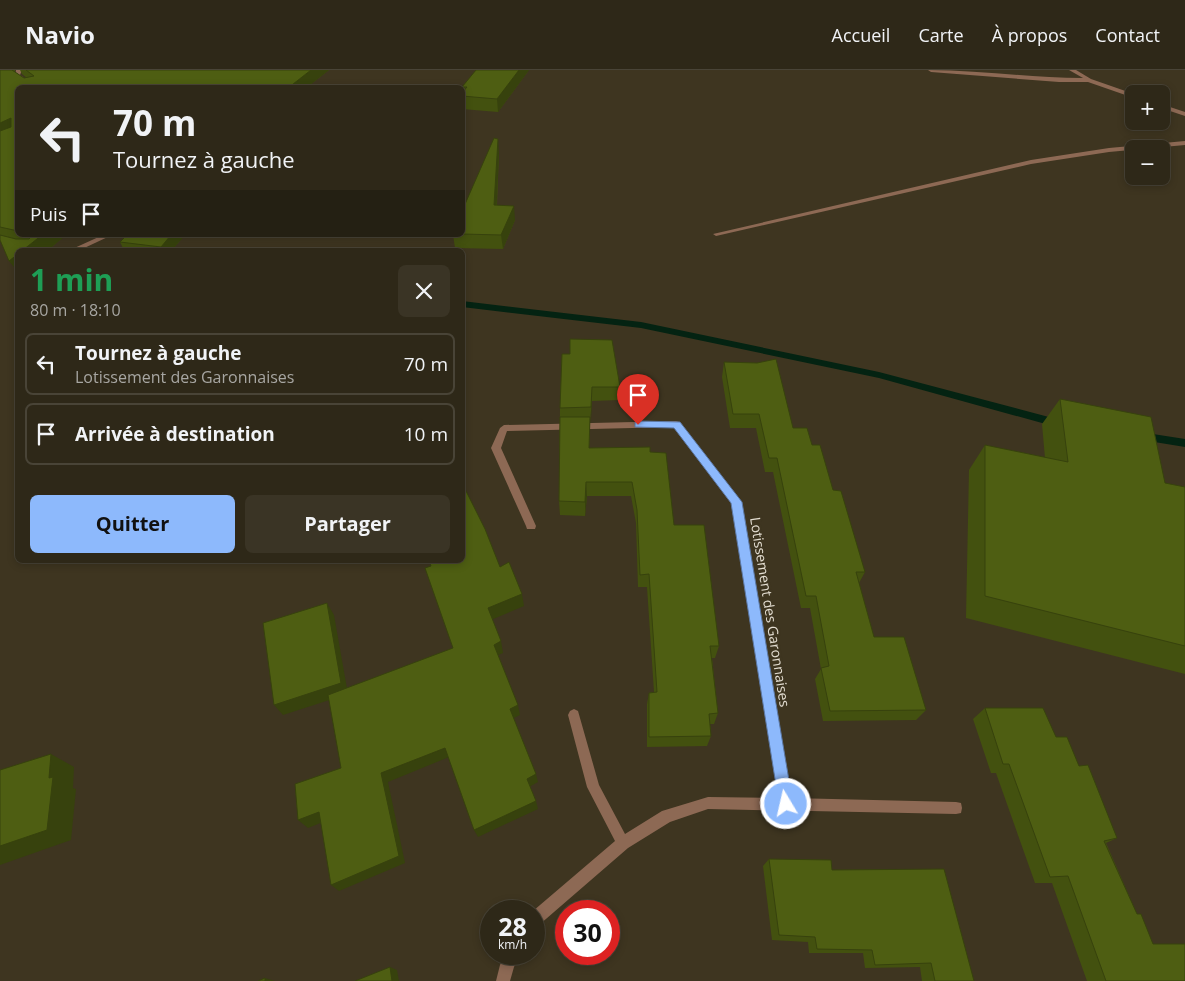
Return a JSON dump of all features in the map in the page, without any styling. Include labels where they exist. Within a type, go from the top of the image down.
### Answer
[{"type":"street","points":[[19,70],[17,76],[32,85]]},
{"type":"street","points":[[931,70],[1059,80],[1089,80]]},
{"type":"street","points":[[1072,70],[1089,80],[1125,93]]},
{"type":"street","points":[[1170,109],[1185,114]]},
{"type":"street","points":[[716,234],[1031,162],[1110,150],[1185,143]]},
{"type":"street","points":[[79,248],[104,237]]},
{"type":"street","name":"Lotissement des Garonnaises","points":[[531,526],[496,448],[504,428],[676,424],[736,502],[786,804]]},
{"type":"street","points":[[574,714],[593,787],[623,843]]},
{"type":"street","points":[[545,908],[623,843],[667,816],[708,803],[956,808]]},
{"type":"street","points":[[503,981],[507,965]]},
{"type":"building","points":[[0,70],[12,70],[24,78],[34,76],[26,70],[311,70],[292,85],[15,85],[15,230],[0,227],[0,131],[11,127],[11,118],[0,123]]},
{"type":"building","points":[[476,70],[519,70],[497,99],[465,96],[467,87],[464,85]]},
{"type":"building","points":[[494,138],[498,139],[494,205],[514,206],[501,235],[465,234],[465,204]]},
{"type":"building","points":[[0,235],[16,239],[39,237],[26,248],[15,248],[15,256],[9,261],[0,240]]},
{"type":"building","points":[[125,237],[169,237],[161,247],[120,242]]},
{"type":"building","points":[[570,339],[612,340],[620,387],[592,387],[591,407],[560,408],[562,354],[570,354]]},
{"type":"building","points":[[776,359],[793,428],[807,428],[812,445],[820,445],[833,490],[841,491],[865,572],[856,572],[874,637],[904,637],[926,710],[830,711],[821,668],[829,666],[816,596],[806,596],[777,458],[769,458],[759,414],[733,414],[724,362],[757,363]]},
{"type":"building","points":[[1060,399],[1151,417],[1165,483],[1185,487],[1185,646],[985,596],[985,445],[1068,462]]},
{"type":"building","points":[[560,417],[590,417],[589,448],[650,447],[650,452],[666,453],[674,525],[704,525],[719,646],[710,646],[718,713],[709,714],[711,736],[649,737],[649,693],[657,692],[649,574],[640,575],[637,510],[632,482],[586,482],[585,502],[559,501]]},
{"type":"building","points":[[465,489],[485,529],[500,567],[509,562],[522,594],[488,608],[501,641],[494,645],[518,705],[510,709],[536,774],[527,779],[536,801],[474,830],[445,748],[381,773],[399,856],[331,885],[319,812],[298,820],[295,784],[341,768],[328,695],[453,648],[425,568],[431,566],[430,563],[465,563]]},
{"type":"building","points":[[327,603],[341,683],[274,705],[263,623]]},
{"type":"building","points":[[985,708],[1043,708],[1056,737],[1067,737],[1079,766],[1088,765],[1117,838],[1104,841],[1137,914],[1141,914],[1153,944],[1185,944],[1185,981],[1106,981],[1068,876],[1050,877],[1009,764],[1003,764]]},
{"type":"building","points":[[51,754],[49,778],[53,777],[47,830],[0,846],[0,770]]},
{"type":"building","points":[[769,859],[831,860],[832,870],[944,869],[974,981],[935,981],[931,963],[875,965],[872,950],[817,949],[815,937],[779,935]]},
{"type":"building","points":[[390,967],[392,981],[355,981]]},
{"type":"waterway","points":[[465,304],[641,325],[879,375],[1060,424]]},
{"type":"waterway","points":[[1140,436],[1185,443]]},
{"type":"route","points":[[638,425],[676,424],[736,502],[786,804]]}]
